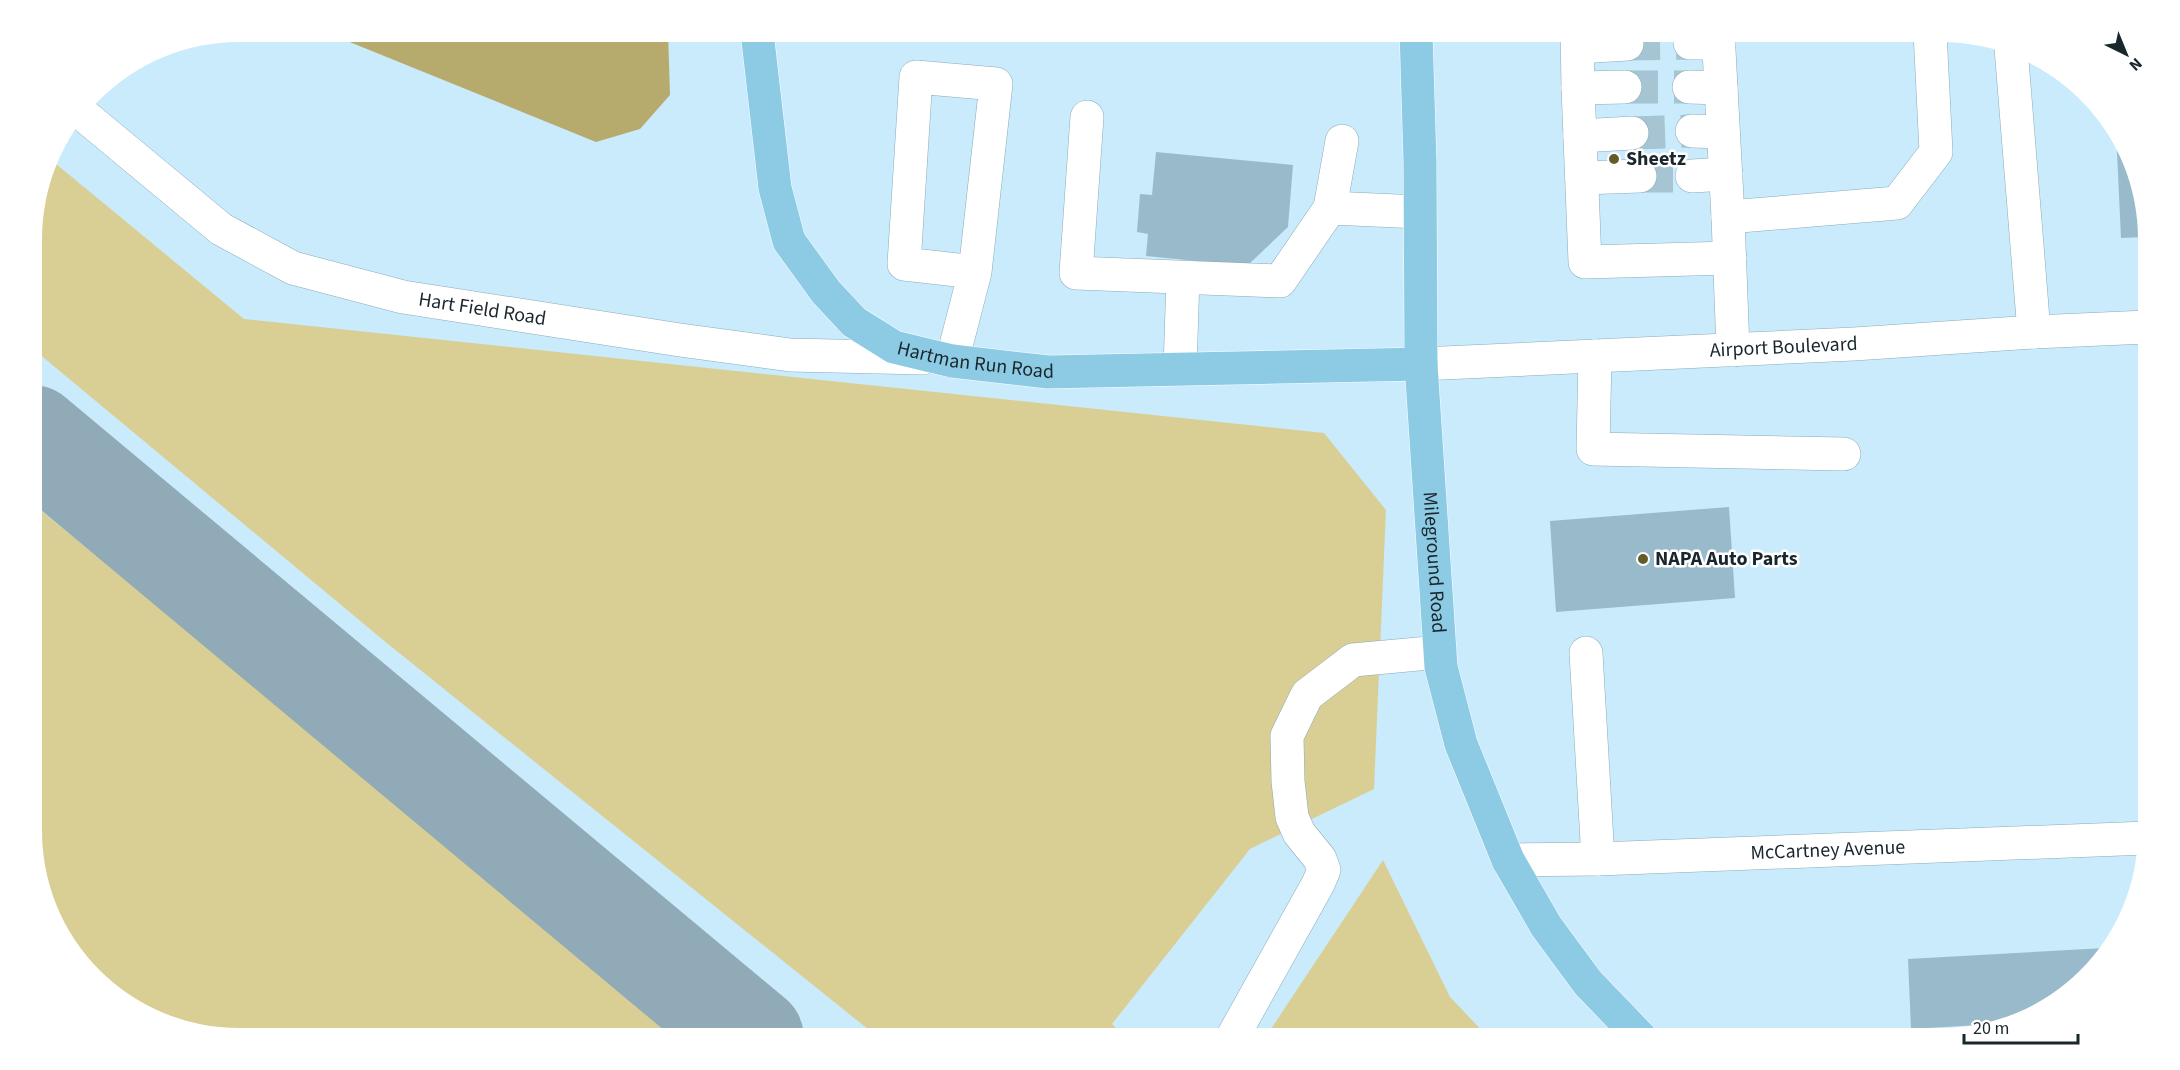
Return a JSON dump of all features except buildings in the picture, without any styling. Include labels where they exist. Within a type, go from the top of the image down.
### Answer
[{"type":"main road","name":"Hartman Run Road","points":[[758,42],[775,188],[789,241],[826,292],[854,322],[894,347],[944,360],[1048,372],[1421,364]]},
{"type":"main road","name":"Mileground Road","points":[[1412,42],[1420,212],[1421,364],[1441,667],[1461,744],[1508,860],[1546,926],[1581,974],[1632,1028]]},
{"type":"street","points":[[1578,42],[1585,262],[1730,258]]},
{"type":"street","points":[[1608,42],[1628,44]]},
{"type":"street","points":[[1709,42],[1705,88],[1707,132],[1726,174],[1733,350]]},
{"type":"street","points":[[1728,217],[1897,203],[1936,152],[1930,42]]},
{"type":"street","points":[[2012,55],[2034,332]]},
{"type":"street","points":[[944,360],[975,272],[996,84],[916,77],[904,264],[975,272]]},
{"type":"street","points":[[1578,88],[1625,87]]},
{"type":"street","name":"Hart Field Road","points":[[85,116],[221,229],[293,268],[402,297],[680,340],[790,355],[944,360]]},
{"type":"street","points":[[1087,117],[1076,273],[1280,281],[1330,208],[1342,141]]},
{"type":"street","points":[[1580,136],[1632,133]]},
{"type":"street","points":[[1692,176],[1726,174]]},
{"type":"street","points":[[1582,178],[1640,176]]},
{"type":"street","points":[[1330,208],[1420,212]]},
{"type":"street","points":[[1180,369],[1183,278]]},
{"type":"street","name":"Airport Boulevard","points":[[1421,364],[1854,344],[2138,327]]},
{"type":"street","points":[[1595,356],[1593,449],[1844,454]]},
{"type":"street","points":[[1238,1028],[1324,870],[1320,859],[1299,833],[1293,817],[1288,781],[1287,736],[1307,695],[1353,660],[1440,652]]},
{"type":"street","points":[[1586,653],[1598,859]]},
{"type":"street","name":"McCartney Avenue","points":[[1508,860],[1598,859],[2138,838]]},
{"type":"shaded area","points":[[350,42],[668,42],[670,95],[640,129],[596,142]]},
{"type":"shaded area","points":[[57,165],[244,319],[1324,433],[1386,510],[1374,789],[1250,849],[1112,1024],[1116,1028],[867,1028],[388,644],[42,356],[42,226],[52,176]]},
{"type":"shaded area","points":[[42,511],[673,1028],[226,1028],[176,1018],[152,1008],[119,987],[83,951],[68,929],[49,882],[44,857],[42,831]]},
{"type":"shaded area","points":[[1383,860],[1450,997],[1479,1028],[1272,1028]]},
{"type":"taxiway","points":[[42,444],[741,1028]]},
{"type":"tunnel","points":[[1627,44],[1690,43]]},
{"type":"tunnel","points":[[1625,87],[1689,87]]},
{"type":"tunnel","points":[[1632,133],[1692,131]]},
{"type":"tunnel","points":[[1640,176],[1692,176]]},
{"type":"place","name":"Sheetz","points":[[1614,159]]},
{"type":"place","name":"NAPA Auto Parts","points":[[1643,559]]}]
